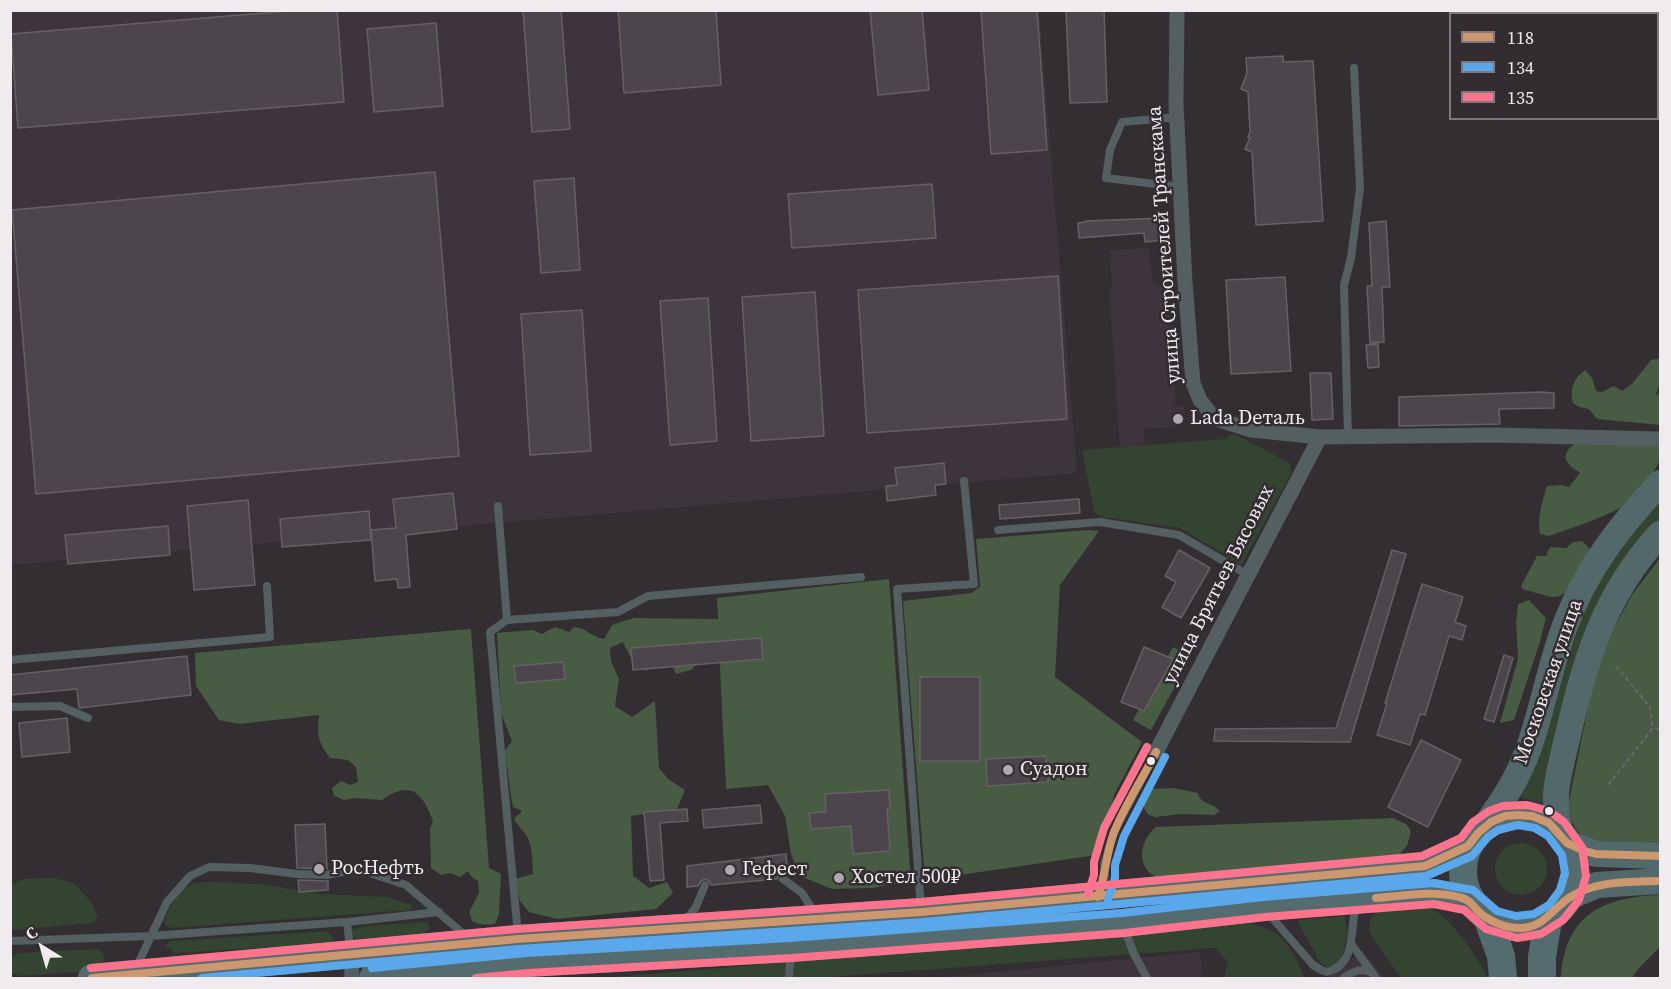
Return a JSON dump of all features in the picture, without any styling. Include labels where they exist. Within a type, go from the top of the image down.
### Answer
[{"type":"highway","points":[[93,978],[134,974],[352,967],[474,943],[922,912],[1425,866],[1477,836],[1505,816],[1518,814],[1533,816],[1550,823],[1564,838],[1574,855],[1576,871],[1574,886],[1569,897],[1548,920],[1522,928],[1507,927],[1478,909],[1435,893],[1264,907],[1123,923],[791,948],[527,963],[373,978]]},
{"type":"highway","points":[[1477,836],[1464,858],[1462,872],[1501,956],[1503,978]]},
{"type":"highway","points":[[1542,978],[1542,957],[1548,920]]},
{"type":"main road","name":"Московская улица","points":[[1477,836],[1513,784],[1528,751],[1565,624],[1577,596],[1602,551],[1660,483]]},
{"type":"main road","name":"Московская улица","points":[[1564,838],[1555,814],[1555,803],[1559,775],[1582,674],[1597,633],[1615,595],[1645,550],[1660,534]]},
{"type":"main road","points":[[1564,838],[1596,854],[1660,856]]},
{"type":"main road","points":[[1569,897],[1597,885],[1660,881]]},
{"type":"street","name":"улица Строителей Транскама","points":[[1177,10],[1177,117],[1180,187],[1193,383],[1200,400],[1214,418],[1251,430],[1320,437],[1496,435],[1660,439]]},
{"type":"street","name":"улица Брятьев Бясовых","points":[[1156,752],[1320,437]]},
{"type":"lane","points":[[1348,436],[1344,285],[1351,258],[1360,188],[1354,68]]},
{"type":"lane","points":[[1177,117],[1122,122],[1110,150],[1106,178],[1180,187]]},
{"type":"lane","points":[[922,912],[897,589],[974,584],[964,481]]},
{"type":"lane","points":[[498,506],[507,620]]},
{"type":"lane","points":[[998,530],[1100,522],[1179,535],[1248,575]]},
{"type":"lane","points":[[518,939],[490,632],[507,620],[618,612],[648,596],[861,578]]},
{"type":"lane","points":[[10,660],[270,637],[267,586]]},
{"type":"lane","points":[[10,707],[60,706],[88,718]]},
{"type":"lane","points":[[1098,897],[1105,876],[1104,864],[1114,832],[1156,752]]},
{"type":"lane","points":[[134,974],[167,902],[190,876],[209,867],[327,875],[358,869],[406,885],[474,943]]},
{"type":"lane","points":[[783,879],[802,893],[820,920]]},
{"type":"lane","points":[[681,928],[696,907],[705,885]]},
{"type":"lane","points":[[1321,970],[1330,972],[1342,964],[1352,945],[1353,919],[1358,900]]},
{"type":"lane","points":[[1264,907],[1307,958],[1328,978]]},
{"type":"lane","points":[[10,941],[150,936],[347,922],[439,912]]},
{"type":"lane","points":[[347,922],[352,967]]},
{"type":"lane","points":[[1123,923],[1134,954],[1147,978]]},
{"type":"lane","points":[[1352,945],[1375,976]]},
{"type":"lane","points":[[789,978],[791,948]]},
{"type":"lane","points":[[1344,978],[1365,969],[1375,976]]},
{"type":"path","points":[[1608,785],[1653,728],[1650,707],[1616,666]]},
{"type":"path","points":[[1653,728],[1660,729]]},
{"type":"shaded area","points":[[11,11],[1039,11],[1077,473],[11,565]]},
{"type":"shaded area","points":[[1660,11],[1659,92],[1659,12],[1541,12]]},
{"type":"shaded area","points":[[1149,248],[1153,285],[1168,284],[1176,406],[1184,405],[1185,426],[1144,429],[1145,445],[1120,447],[1109,289],[1112,288],[1110,250]]},
{"type":"shaded area","points":[[1363,950],[1385,978],[1328,978]]},
{"type":"shaded area","points":[[1200,952],[1202,978],[935,978]]},
{"type":"green space","points":[[1660,358],[1660,384],[1655,396],[1660,393],[1660,425],[1597,419],[1589,409],[1573,403],[1573,384],[1585,370],[1592,378],[1596,391],[1602,392],[1614,386],[1622,391],[1632,384],[1651,360]]},
{"type":"green space","points":[[1236,435],[1290,463],[1291,474],[1242,564],[1180,528],[1102,517],[1096,514],[1082,450],[1225,439]]},
{"type":"green space","points":[[1581,442],[1660,446],[1660,460],[1644,489],[1630,504],[1549,536],[1540,534],[1540,516],[1547,486],[1569,487],[1580,473],[1570,466],[1565,458],[1570,447]]},
{"type":"green space","points":[[1660,496],[1660,524],[1641,545],[1544,804],[1519,797],[1574,618],[1614,546]]},
{"type":"green space","points":[[1099,531],[1060,585],[1055,677],[1142,742],[1114,795],[1108,825],[1097,855],[925,880],[903,601],[971,593],[980,587],[976,539]]},
{"type":"green space","points":[[1582,541],[1594,553],[1577,581],[1566,593],[1552,597],[1524,590],[1521,586],[1537,556],[1546,556],[1550,547],[1566,548],[1573,542]]},
{"type":"green space","points":[[1660,558],[1660,848],[1614,847],[1587,839],[1577,831],[1571,818],[1569,801],[1602,650],[1632,595]]},
{"type":"green space","points":[[889,579],[911,881],[873,888],[832,889],[800,876],[791,854],[785,816],[768,785],[726,789],[719,648],[705,654],[691,670],[676,674],[670,660],[665,659],[646,671],[631,658],[623,642],[610,648],[611,661],[619,679],[615,706],[632,717],[655,701],[659,768],[668,779],[685,790],[677,809],[631,816],[633,876],[649,888],[667,882],[673,893],[656,909],[557,919],[529,912],[520,901],[515,879],[533,874],[532,859],[528,839],[514,819],[522,811],[513,807],[504,752],[512,741],[501,713],[497,633],[533,630],[542,634],[555,627],[569,632],[574,627],[604,639],[612,625],[633,618],[718,619],[717,598]]},
{"type":"green space","points":[[1529,600],[1546,618],[1514,720],[1500,723],[1518,659],[1516,623],[1518,604]]},
{"type":"green space","points":[[471,629],[489,868],[501,874],[499,914],[495,924],[480,924],[472,921],[469,912],[479,893],[478,881],[468,871],[460,877],[450,873],[441,875],[431,868],[430,829],[433,821],[424,802],[414,792],[400,791],[382,800],[355,798],[344,800],[334,796],[332,788],[341,781],[351,785],[358,782],[356,767],[348,760],[330,758],[319,738],[319,715],[239,724],[219,720],[196,686],[195,653]]},
{"type":"green space","points":[[1173,647],[1191,657],[1151,730],[1133,720]]},
{"type":"green space","points":[[1173,788],[1198,793],[1201,800],[1220,811],[1214,815],[1181,814],[1156,817],[1149,815],[1144,809],[1144,803],[1152,789]]},
{"type":"green space","points":[[1393,818],[1406,824],[1411,831],[1407,846],[1398,856],[1156,877],[1149,872],[1143,860],[1143,846],[1156,827]]},
{"type":"green space","points":[[1521,843],[1531,845],[1539,851],[1545,859],[1547,869],[1545,879],[1539,887],[1531,893],[1521,895],[1511,893],[1503,887],[1497,879],[1495,869],[1497,859],[1503,851],[1511,845]]},
{"type":"green space","points":[[54,878],[74,883],[92,903],[98,917],[94,923],[12,930],[11,884],[25,879]]},
{"type":"green space","points":[[196,883],[262,884],[318,894],[387,897],[412,905],[412,908],[173,928],[165,924],[171,905],[185,889]]},
{"type":"green space","points":[[1660,895],[1660,947],[1632,978],[1561,978],[1564,956],[1570,939],[1590,914],[1621,900]]},
{"type":"green space","points":[[1389,904],[1422,904],[1432,908],[1461,935],[1488,978],[1401,978],[1369,932],[1370,922],[1374,915]]},
{"type":"green space","points":[[1344,916],[1348,931],[1342,959],[1331,968],[1320,963],[1297,920]]},
{"type":"green space","points":[[428,923],[430,929],[424,934],[358,939],[353,937],[351,930],[366,926]]},
{"type":"green space","points":[[1251,923],[1274,932],[1283,941],[1299,964],[1302,978],[1224,978],[1228,962],[1215,948],[817,978],[602,978]]},
{"type":"green space","points":[[328,931],[334,939],[331,943],[326,944],[174,953],[166,946],[172,941]]},
{"type":"green space","points":[[99,949],[104,955],[103,965],[94,971],[19,976],[12,973],[10,958],[19,953]]},
{"type":"building","points":[[301,10],[337,10],[344,102],[18,128],[11,34]]},
{"type":"building","points":[[523,10],[561,10],[570,129],[532,132]]},
{"type":"building","points":[[618,10],[716,10],[721,85],[624,93]]},
{"type":"building","points":[[870,10],[922,10],[929,90],[878,95]]},
{"type":"building","points":[[981,10],[1037,10],[1047,150],[991,154]]},
{"type":"building","points":[[1066,10],[1104,10],[1107,102],[1070,103]]},
{"type":"building","points":[[436,23],[443,106],[374,112],[367,29]]},
{"type":"building","points":[[1283,56],[1283,62],[1313,61],[1323,221],[1256,225],[1252,152],[1245,149],[1250,138],[1248,137],[1250,132],[1248,92],[1241,89],[1247,73],[1246,58]]},
{"type":"building","points":[[435,172],[459,456],[36,494],[12,210]]},
{"type":"building","points":[[574,178],[580,270],[541,273],[534,181]]},
{"type":"building","points":[[932,184],[936,238],[792,248],[788,194]]},
{"type":"building","points":[[1163,218],[1165,240],[1145,242],[1144,233],[1079,238],[1078,223],[1086,221]]},
{"type":"building","points":[[1386,221],[1390,287],[1382,287],[1384,342],[1370,343],[1367,286],[1372,286],[1369,223]]},
{"type":"building","points":[[1058,276],[1067,419],[867,433],[858,290]]},
{"type":"building","points":[[1285,277],[1291,371],[1231,374],[1226,280]]},
{"type":"building","points":[[815,292],[824,436],[751,441],[742,297]]},
{"type":"building","points":[[708,298],[717,441],[670,445],[660,301]]},
{"type":"building","points":[[582,310],[591,451],[530,455],[521,314]]},
{"type":"building","points":[[1378,344],[1379,367],[1368,368],[1366,345]]},
{"type":"building","points":[[1310,373],[1331,373],[1333,419],[1312,420]]},
{"type":"building","points":[[1554,393],[1554,408],[1499,409],[1500,424],[1399,426],[1399,397]]},
{"type":"building","points":[[944,463],[946,484],[935,485],[936,495],[887,501],[886,486],[897,485],[895,468]]},
{"type":"building","points":[[453,493],[457,529],[406,535],[410,587],[398,588],[397,579],[375,581],[371,530],[396,528],[393,499]]},
{"type":"building","points":[[1079,499],[1080,513],[1000,519],[999,505]]},
{"type":"building","points":[[248,500],[255,585],[194,590],[187,506]]},
{"type":"building","points":[[369,511],[371,540],[282,547],[280,519]]},
{"type":"building","points":[[168,526],[170,555],[68,564],[65,535]]},
{"type":"building","points":[[1179,550],[1210,568],[1181,618],[1162,607],[1176,582],[1165,576]]},
{"type":"building","points":[[1392,550],[1406,554],[1350,742],[1214,741],[1215,729],[1336,728]]},
{"type":"building","points":[[1422,584],[1463,597],[1455,622],[1466,626],[1462,640],[1449,636],[1425,715],[1420,714],[1410,745],[1377,735]]},
{"type":"building","points":[[761,638],[763,659],[633,670],[631,648]]},
{"type":"building","points":[[1144,647],[1173,659],[1144,711],[1121,702]]},
{"type":"building","points":[[1504,655],[1513,658],[1494,722],[1484,719]]},
{"type":"building","points":[[187,656],[191,695],[79,708],[77,689],[10,695],[10,675]]},
{"type":"building","points":[[563,662],[565,679],[516,683],[514,666]]},
{"type":"building","points":[[920,677],[980,677],[980,761],[920,761]]},
{"type":"building","points":[[67,718],[70,752],[22,757],[19,723]]},
{"type":"building","points":[[1421,740],[1461,760],[1428,827],[1388,807]]},
{"type":"building","points":[[1046,756],[1048,782],[987,786],[986,759]]},
{"type":"building","points":[[889,790],[890,808],[887,809],[890,851],[853,854],[851,826],[811,829],[809,813],[826,812],[825,794]]},
{"type":"building","points":[[760,805],[762,823],[704,828],[702,810]]},
{"type":"building","points":[[687,809],[688,821],[660,823],[664,880],[650,881],[644,812]]},
{"type":"building","points":[[325,824],[327,869],[297,868],[295,825]]},
{"type":"building","points":[[786,854],[788,875],[781,873],[777,879],[711,885],[705,879],[698,886],[687,887],[687,866]]},
{"type":"building","points":[[298,880],[328,881],[328,890],[299,892]]},
{"type":"transit line","name":"135","points":[[1088,894],[1104,828],[1147,747]]},
{"type":"transit line","name":"118","points":[[1098,897],[1113,835],[1156,752]]},
{"type":"transit line","name":"134","points":[[1108,900],[1124,836],[1165,757]]},
{"type":"transit line","name":"135","points":[[91,968],[517,929],[921,902],[1422,856],[1461,838],[1473,822],[1489,811],[1503,806],[1527,805],[1549,811],[1564,822],[1582,847],[1586,876],[1579,900],[1563,920],[1541,934],[1517,938],[1486,929],[1464,910],[1434,904],[1265,917],[1124,933],[792,958],[476,978]]},
{"type":"transit line","name":"118","points":[[92,978],[518,939],[922,912],[1425,866],[1468,846],[1491,822],[1505,816],[1532,816],[1549,823],[1567,843],[1596,854],[1660,856]]},
{"type":"transit line","name":"134","points":[[202,978],[519,949],[923,922],[1426,876],[1472,856],[1488,837],[1498,830],[1518,825],[1535,828],[1548,836],[1562,855],[1565,873],[1560,890],[1549,905],[1534,914],[1516,916],[1497,911],[1473,890],[1434,883],[1263,897],[1122,913],[790,938],[526,953],[372,968]]},
{"type":"transit line","name":"118","points":[[1376,898],[1428,894],[1459,897],[1465,899],[1492,921],[1504,926],[1523,928],[1538,924],[1565,900],[1592,887],[1613,883],[1657,881]]},
{"type":"place","name":"Lada Dеталь","points":[[1178,419]]},
{"type":"place","name":"Суадон","points":[[1008,770]]},
{"type":"place","name":"РосНефть","points":[[319,869]]},
{"type":"place","name":"Гефест","points":[[730,870]]},
{"type":"place","name":"Хостел 500₽","points":[[839,878]]}]
